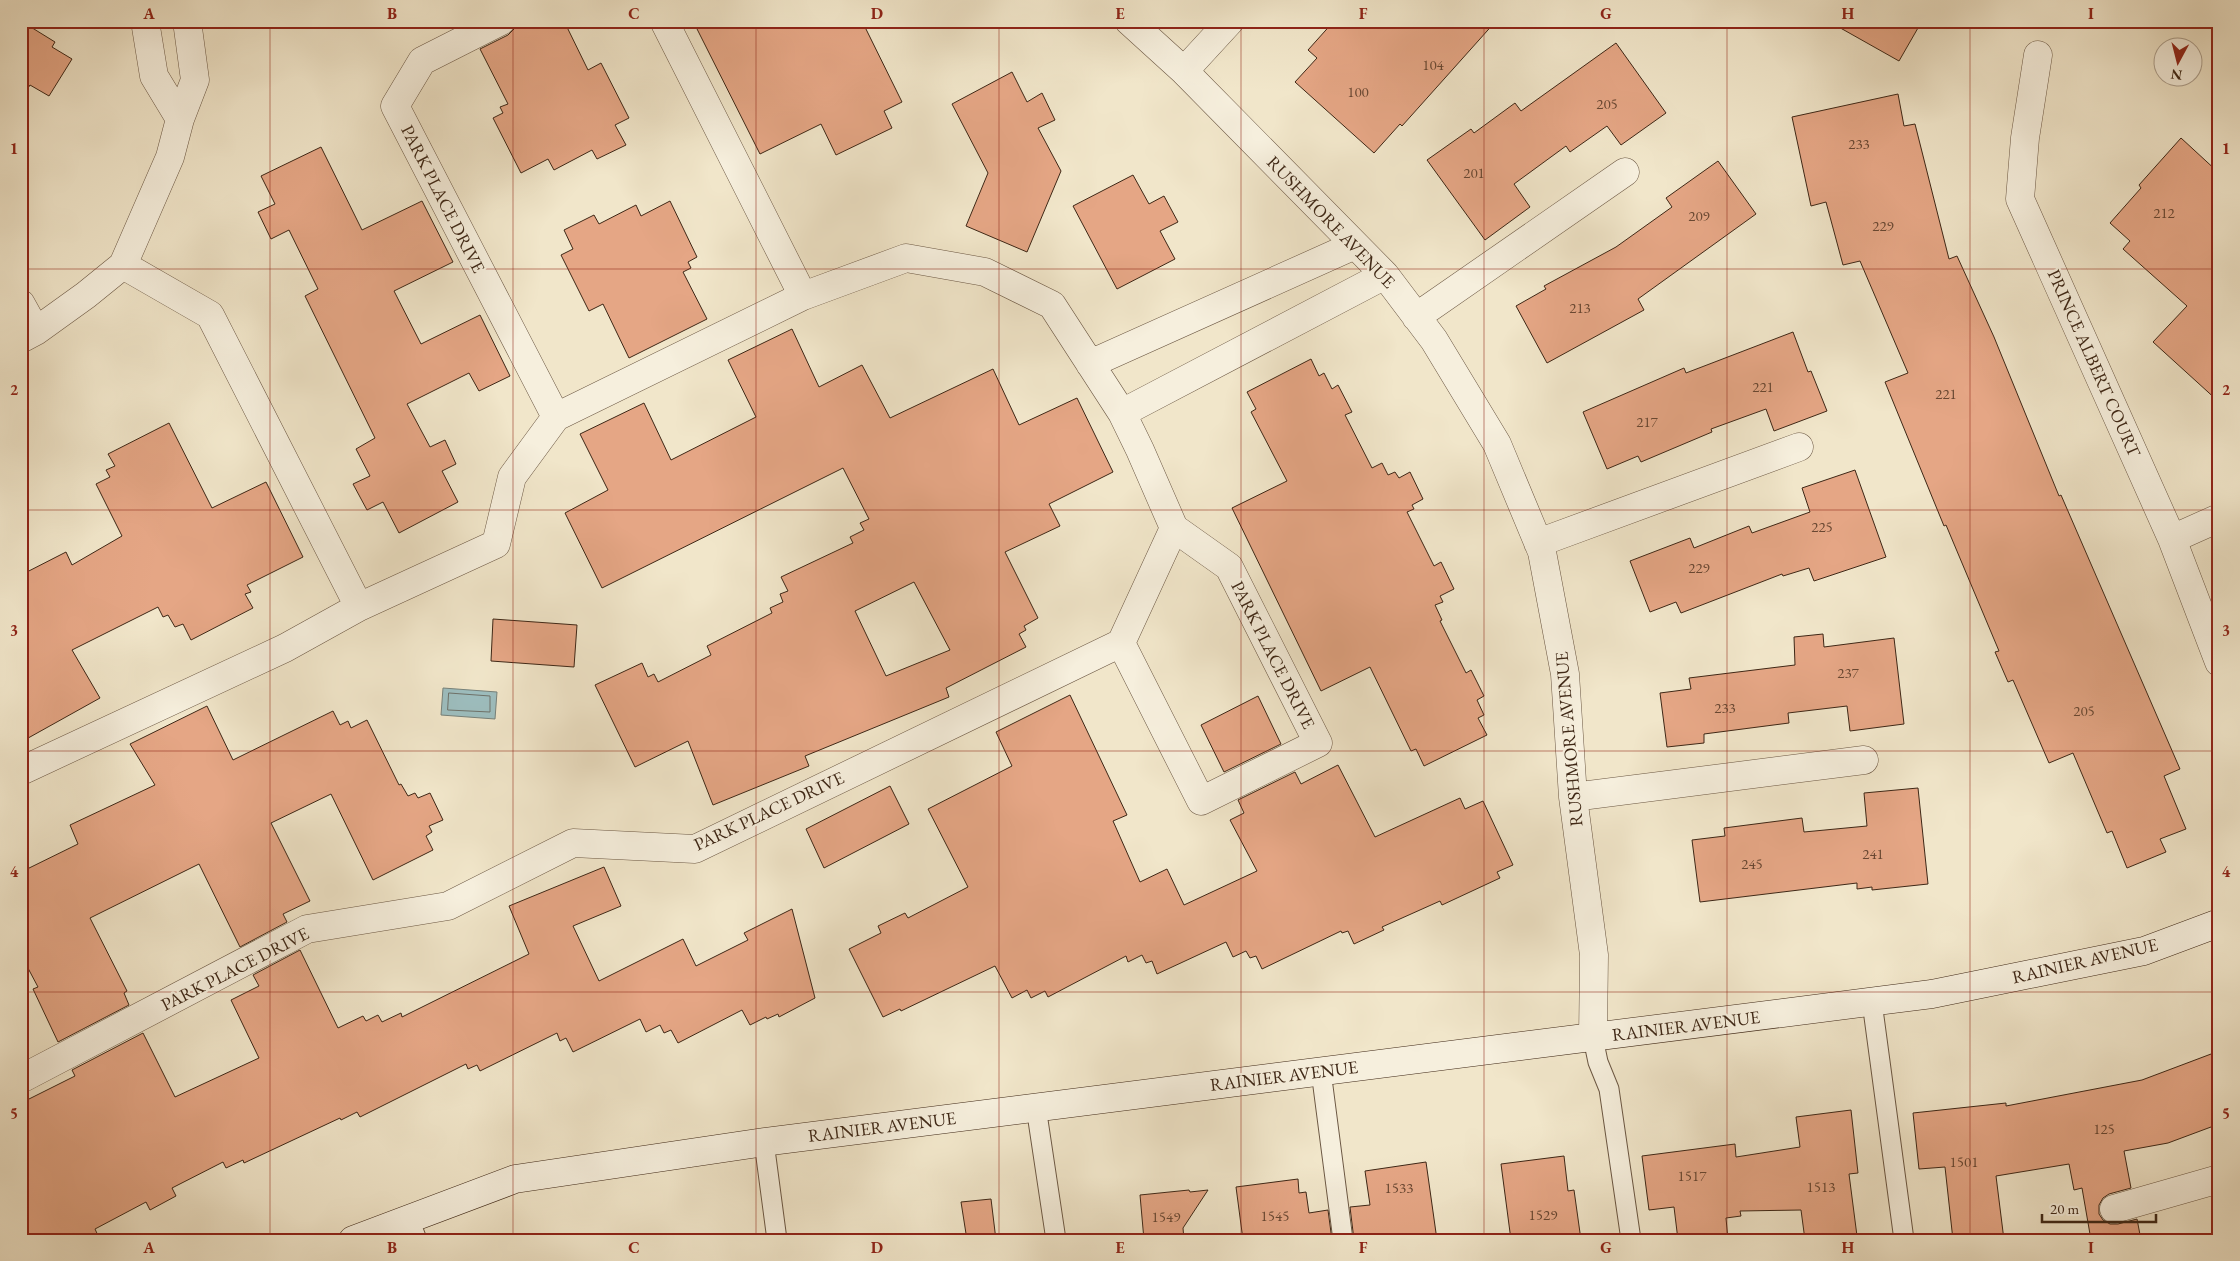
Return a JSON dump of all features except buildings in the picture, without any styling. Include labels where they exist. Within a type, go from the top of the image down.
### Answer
[{"type":"street","points":[[144,21],[154,76],[180,119]]},
{"type":"street","points":[[21,304],[29,335],[122,265],[170,156],[180,119],[195,80],[187,21]]},
{"type":"street","name":"PARK PLACE DRIVE","points":[[501,21],[422,61],[395,106],[556,418]]},
{"type":"street","points":[[664,21],[803,296]]},
{"type":"street","name":"RUSHMORE AVENUE","points":[[1128,21],[1184,71],[1385,274],[1434,340],[1497,444],[1542,552],[1565,674],[1572,797],[1594,956],[1593,1038]]},
{"type":"street","points":[[1184,71],[1230,21]]},
{"type":"street","name":"PRINCE ALBERT COURT","points":[[2038,55],[2025,138],[2020,199],[2172,539],[2219,662]]},
{"type":"street","points":[[1416,317],[1625,172]]},
{"type":"street","points":[[1090,364],[1355,245]]},
{"type":"street","points":[[21,771],[285,648],[359,607],[496,544],[512,477],[556,418],[803,296],[906,258],[985,272],[1052,306],[1122,412],[1174,528],[1121,643]]},
{"type":"street","points":[[122,265],[210,315],[359,607]]},
{"type":"street","points":[[1122,412],[1385,274]]},
{"type":"street","points":[[1538,543],[1799,447]]},
{"type":"street","points":[[2172,539],[2219,518]]},
{"type":"street","name":"PARK PLACE DRIVE","points":[[21,1079],[175,1000],[307,929],[448,906],[573,843],[695,850],[1121,643],[1201,801],[1318,743],[1229,567],[1174,528]]},
{"type":"street","points":[[1572,797],[1864,760]]},
{"type":"street","name":"RAINIER AVENUE","points":[[353,1240],[413,1229],[515,1179],[764,1142],[1932,994],[2144,951],[2219,923]]},
{"type":"street","points":[[2114,1209],[2219,1178]]},
{"type":"lane","points":[[1872,1002],[1904,1240]]},
{"type":"lane","points":[[1593,1038],[1598,1062],[1609,1089],[1632,1240]]},
{"type":"lane","points":[[1322,1071],[1343,1240]]},
{"type":"lane","points":[[1036,1107],[1056,1240]]},
{"type":"lane","points":[[764,1142],[776,1240]]},
{"type":"water","points":[[443,688],[497,692],[495,719],[441,715]]}]
